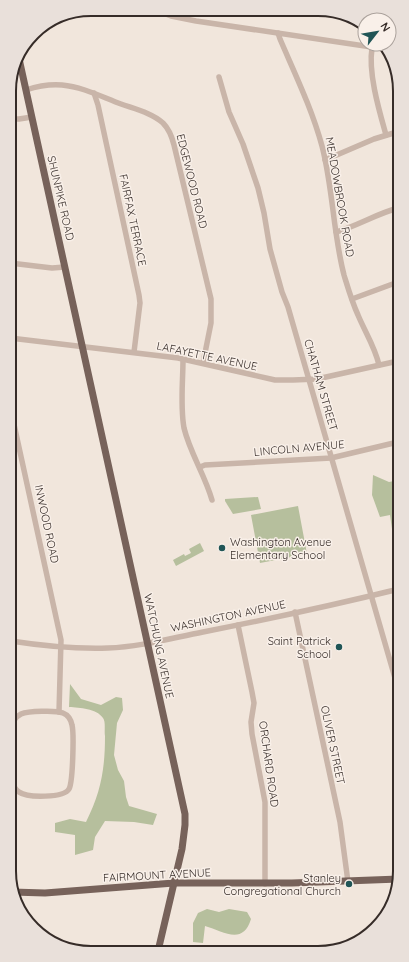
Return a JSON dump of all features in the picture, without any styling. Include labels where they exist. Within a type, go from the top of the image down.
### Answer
[{"type":"main road","name":"SHUNPIKE ROAD","points":[[21,66],[83,346]]},
{"type":"main road","name":"WATCHUNG AVENUE","points":[[83,346],[185,814],[184,838],[159,946]]},
{"type":"main road","name":"FAIRMOUNT AVENUE","points":[[20,892],[46,893],[174,883],[265,884],[392,879]]},
{"type":"street","points":[[171,16],[196,22],[357,46]]},
{"type":"street","name":"MEADOWBROOK ROAD","points":[[278,33],[312,115],[325,160],[344,276],[358,315],[379,365]]},
{"type":"street","points":[[372,52],[374,86],[386,135]]},
{"type":"street","name":"CHATHAM STREET","points":[[219,76],[229,112],[243,144],[258,188],[270,250],[393,668]]},
{"type":"street","name":"EDGEWOOD ROAD","points":[[26,90],[55,85],[72,87],[94,93],[153,117],[163,124],[171,135],[211,299],[211,323],[203,363]]},
{"type":"street","name":"FAIRFAX TERRACE","points":[[94,93],[98,105],[139,295],[140,303],[134,352]]},
{"type":"street","points":[[16,119],[32,117]]},
{"type":"street","points":[[325,160],[374,139],[393,133]]},
{"type":"street","points":[[336,232],[351,228],[393,210]]},
{"type":"street","points":[[16,264],[52,268],[65,267]]},
{"type":"street","points":[[352,299],[393,284]]},
{"type":"street","name":"LAFAYETTE AVENUE","points":[[16,338],[183,359],[269,379],[293,380],[327,377],[393,362]]},
{"type":"street","points":[[183,359],[182,410],[184,428],[212,500]]},
{"type":"street","name":"INWOOD ROAD","points":[[16,433],[61,640],[59,712]]},
{"type":"street","name":"LINCOLN AVENUE","points":[[200,467],[205,465],[331,458],[393,443]]},
{"type":"street","name":"WASHINGTON AVENUE","points":[[16,642],[85,649],[110,648],[147,643],[238,625],[393,590]]},
{"type":"street","name":"OLIVER STREET","points":[[295,612],[340,822],[348,882]]},
{"type":"street","name":"ORCHARD ROAD","points":[[238,625],[254,703],[252,734],[265,802],[265,884]]},
{"type":"street","points":[[16,719],[23,714],[59,712],[64,714],[70,720],[73,731],[72,780],[69,789],[63,794],[36,796],[18,792],[16,789]]},
{"type":"green space","points":[[373,475],[389,482],[393,481],[393,536],[390,515],[380,517],[372,495]]},
{"type":"green space","points":[[258,497],[261,509],[233,514],[225,501],[225,499]]},
{"type":"green space","points":[[298,506],[307,554],[260,563],[251,515]]},
{"type":"green space","points":[[200,543],[204,551],[176,566],[173,560],[184,554],[185,556],[191,553],[189,549]]},
{"type":"green space","points":[[70,684],[81,699],[101,705],[116,697],[122,698],[123,710],[117,723],[114,755],[118,770],[124,781],[126,797],[129,806],[157,814],[153,825],[134,822],[105,821],[95,837],[93,850],[75,855],[75,835],[55,832],[55,823],[70,819],[86,822],[99,790],[103,770],[105,724],[103,718],[92,710],[69,707]]},
{"type":"green space","points":[[207,909],[219,912],[229,909],[247,912],[251,919],[243,932],[238,934],[225,933],[205,926],[203,943],[193,942],[193,923],[198,913]]},
{"type":"place","name":"Washington Avenue Elementary School","points":[[222,548]]},
{"type":"place","name":"Saint Patrick School","points":[[339,647]]},
{"type":"place","name":"Stanley Congregational Church","points":[[349,884]]}]
